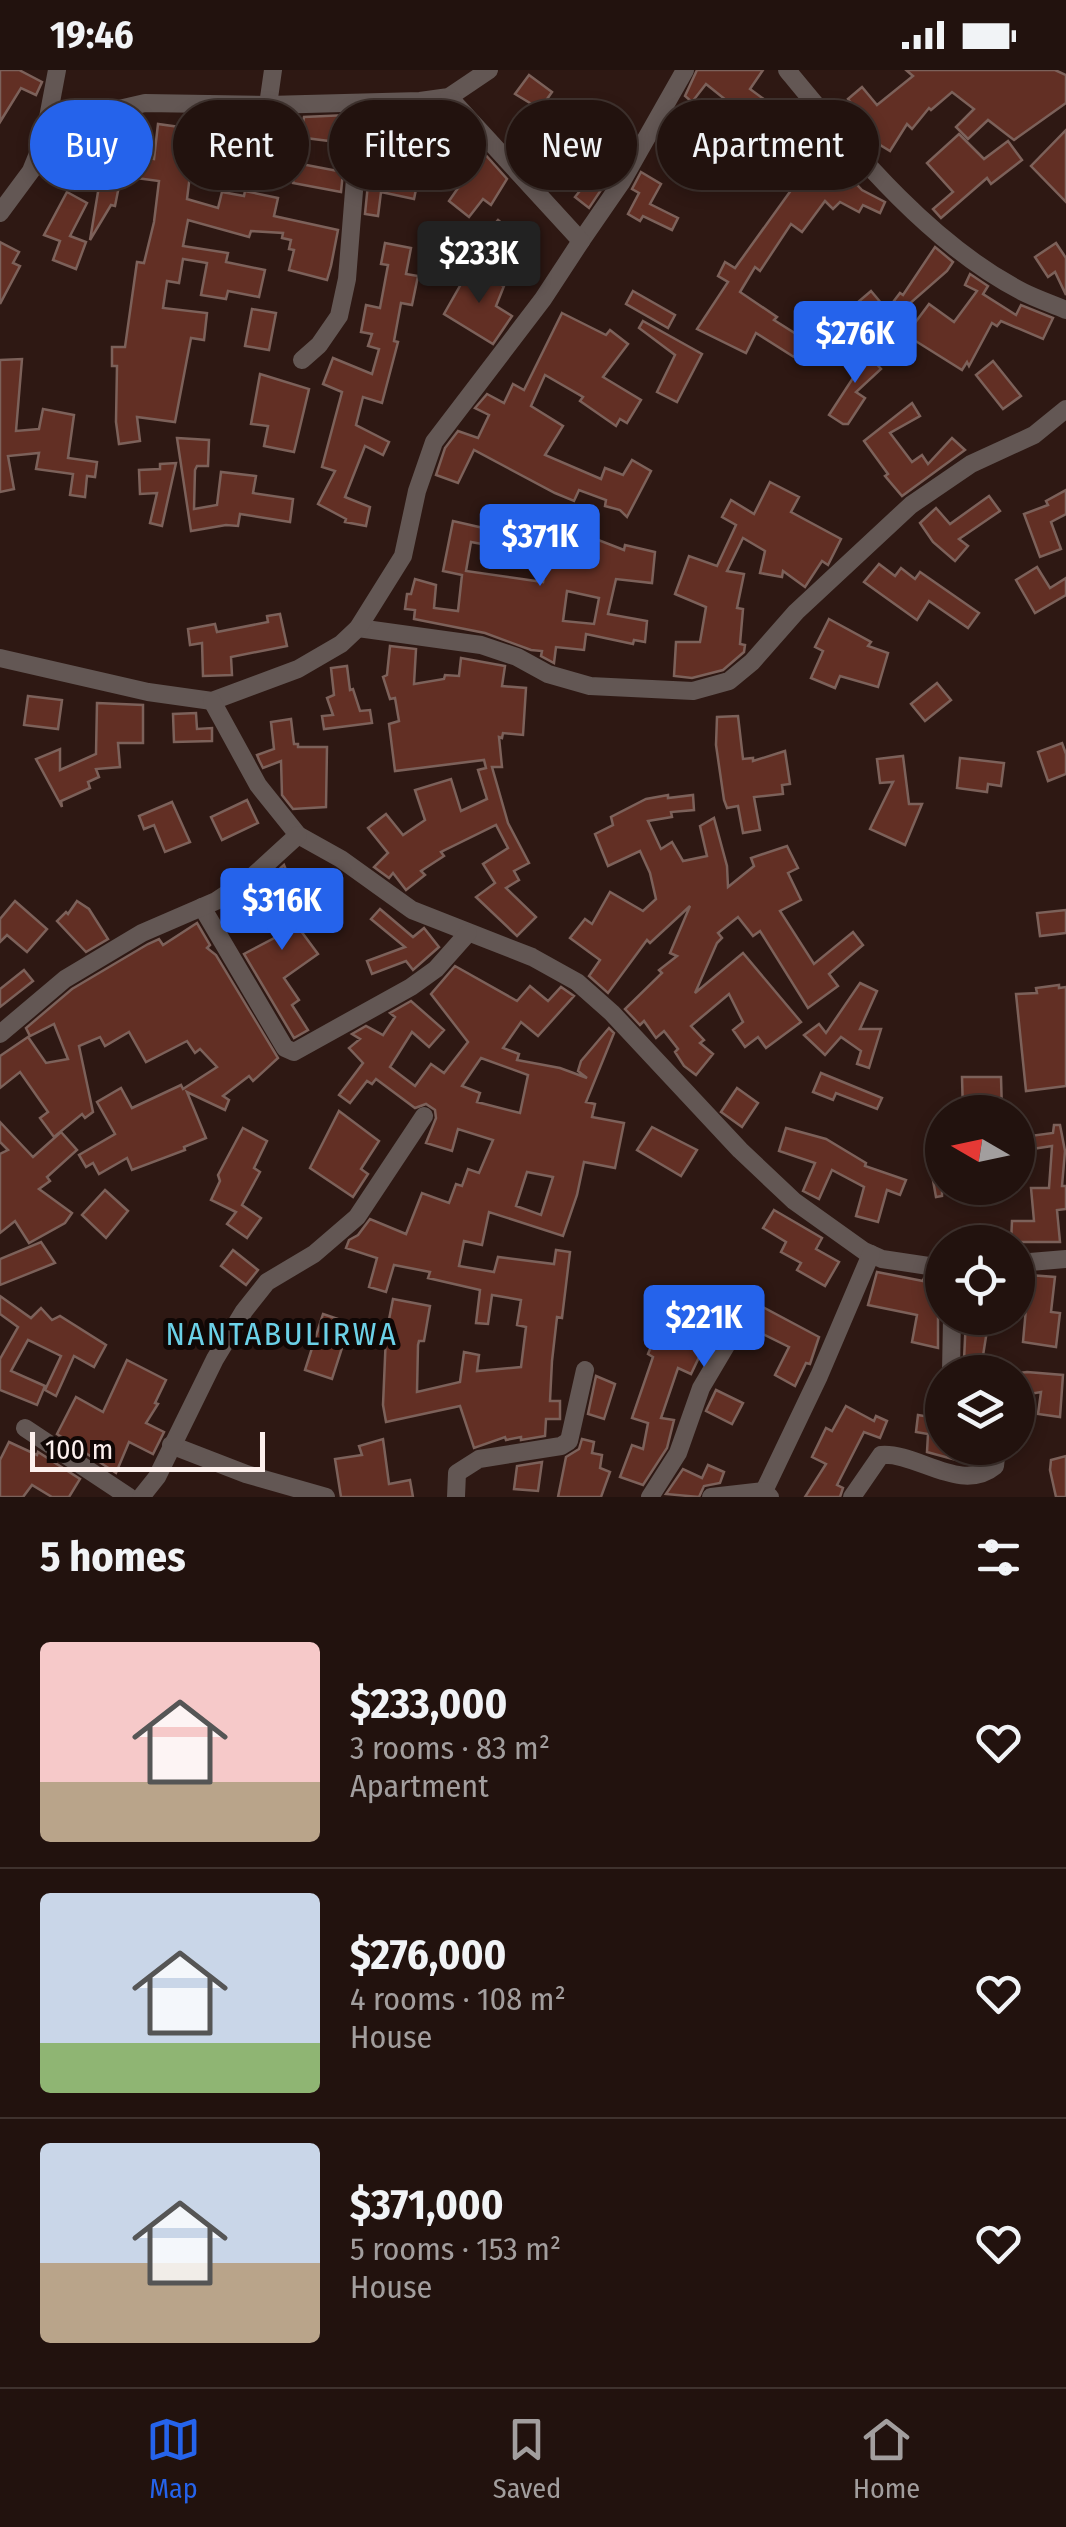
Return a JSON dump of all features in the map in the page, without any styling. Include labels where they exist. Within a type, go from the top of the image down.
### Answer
[{"type":"street","points":[[51,100],[57,70]]},
{"type":"street","points":[[269,100],[273,70]]},
{"type":"street","points":[[432,100],[449,97],[490,70]]},
{"type":"street","points":[[0,658],[148,692],[212,701],[318,660],[358,628],[403,556],[417,491],[434,442],[543,299],[621,183],[685,70]]},
{"type":"street","points":[[787,70],[873,170],[930,225],[1023,292],[1066,310]]},
{"type":"street","points":[[449,97],[580,241]]},
{"type":"street","points":[[0,214],[30,171]]},
{"type":"street","points":[[302,360],[319,346],[339,316],[347,280],[355,190]]},
{"type":"street","points":[[358,628],[481,644],[548,674],[590,686],[693,691],[729,681],[752,662],[796,612],[910,506],[971,464],[1034,435],[1066,409]]},
{"type":"street","points":[[212,701],[252,776],[298,835],[342,859],[412,910],[532,957],[578,982],[794,1201],[871,1254],[925,1266]]},
{"type":"street","points":[[0,1034],[64,978],[142,933],[202,907],[252,878],[298,835]]},
{"type":"street","points":[[202,907],[285,1048],[294,1052],[411,987],[436,969],[468,933]]},
{"type":"street","points":[[141,1497],[158,1477],[214,1360],[244,1311],[267,1282],[345,1230],[424,1116]]},
{"type":"street","points":[[711,1497],[767,1494],[871,1254]]},
{"type":"street","points":[[1035,1262],[1066,1260]]},
{"type":"street","points":[[650,1497],[678,1453],[702,1388],[730,1339]]},
{"type":"street","points":[[456,1497],[457,1473],[478,1459],[561,1446],[568,1441],[585,1370]]},
{"type":"street","points":[[25,1428],[129,1497]]},
{"type":"street","points":[[172,1445],[246,1474],[326,1497]]},
{"type":"street","points":[[852,1497],[881,1455],[893,1455],[943,1472],[982,1475],[995,1465]]},
{"type":"building","points":[[0,70],[19,70],[42,82],[36,95],[21,88],[0,122]]},
{"type":"building","points":[[697,70],[763,70],[750,89],[765,100],[726,100],[706,84],[694,100],[685,96]]},
{"type":"building","points":[[906,70],[1055,70],[1066,75],[1066,103],[1014,140],[988,120],[968,139],[956,127],[974,109],[952,92],[929,108],[912,129],[907,124],[890,151],[879,144],[879,103],[913,76]]},
{"type":"building","points":[[529,75],[552,92],[546,100],[525,100],[515,94]]},
{"type":"building","points":[[862,87],[873,100],[849,100],[848,99]]},
{"type":"building","points":[[329,116],[329,141],[309,138],[309,117]]},
{"type":"building","points":[[158,124],[173,126],[173,190],[188,190],[187,199],[218,208],[222,192],[244,196],[245,191],[278,198],[274,216],[338,230],[327,280],[289,270],[294,250],[289,249],[291,240],[282,238],[283,233],[251,231],[249,237],[188,220],[183,246],[228,253],[226,262],[265,270],[259,297],[228,291],[226,299],[201,295],[207,263],[183,259],[179,283],[167,281],[163,308],[207,313],[204,340],[191,338],[175,422],[137,417],[140,441],[119,444],[117,366],[112,366],[112,347],[125,347],[137,262],[144,263],[154,222],[159,181],[153,180],[153,159]]},
{"type":"building","points":[[1066,130],[1066,202],[1031,166]]},
{"type":"building","points":[[959,134],[984,159],[1008,141],[1022,160],[991,184],[987,178],[941,218],[933,209],[953,192],[927,163]]},
{"type":"building","points":[[486,155],[506,178],[491,205],[483,199],[469,217],[449,201],[457,190],[486,190]]},
{"type":"building","points":[[309,165],[329,169],[329,190],[309,186]]},
{"type":"building","points":[[641,172],[657,182],[658,190],[650,204],[678,218],[672,230],[643,216],[640,221],[628,214],[639,193],[634,190],[637,190]]},
{"type":"building","points":[[98,190],[118,190],[115,206],[111,205],[90,240]]},
{"type":"building","points":[[367,190],[416,190],[414,199],[381,192],[378,216],[365,214]]},
{"type":"building","points":[[581,190],[601,190],[589,208],[575,197]]},
{"type":"building","points":[[791,190],[862,190],[885,202],[880,213],[863,205],[859,212],[840,202],[833,209],[825,201],[802,232],[791,224],[760,271],[755,267],[740,292],[804,339],[794,357],[756,333],[746,353],[697,329],[728,282],[718,276],[725,262],[735,268]]},
{"type":"building","points":[[67,192],[87,203],[70,236],[86,242],[76,269],[53,260],[60,241],[44,235]]},
{"type":"building","points":[[498,220],[522,240],[511,254],[487,233]]},
{"type":"building","points":[[0,242],[19,252],[13,263],[20,266],[0,304]]},
{"type":"building","points":[[385,243],[411,248],[406,274],[418,276],[412,305],[401,303],[394,341],[398,342],[382,403],[363,397],[356,425],[389,442],[383,455],[365,446],[345,497],[370,507],[366,526],[345,522],[346,519],[318,504],[335,471],[322,467],[342,392],[323,384],[333,358],[372,374],[379,349],[368,346],[372,334],[361,332],[366,305],[380,308],[388,265],[381,264]]},
{"type":"building","points":[[1056,243],[1066,258],[1066,295],[1055,272],[1048,277],[1035,257]]},
{"type":"building","points":[[935,247],[953,262],[947,271],[875,334],[863,325],[850,309],[871,291],[887,310],[900,293],[903,295]]},
{"type":"building","points":[[462,269],[504,286],[496,306],[512,316],[493,344],[444,314],[461,284],[457,282]]},
{"type":"building","points":[[970,274],[988,286],[983,294],[1016,315],[1021,305],[1053,318],[1043,339],[1001,321],[997,326],[992,323],[969,366],[967,362],[962,370],[906,335],[929,304],[954,322],[977,291],[965,285]]},
{"type":"building","points":[[633,291],[675,315],[668,328],[626,304]]},
{"type":"building","points":[[252,309],[276,313],[269,350],[245,346]]},
{"type":"building","points":[[562,313],[606,335],[610,330],[628,344],[603,377],[641,400],[627,423],[620,419],[616,426],[580,401],[583,397],[545,375],[531,406],[563,426],[545,455],[601,479],[605,468],[623,475],[632,460],[651,471],[627,517],[620,510],[605,506],[606,500],[579,490],[574,501],[474,450],[458,483],[436,475],[445,448],[458,431],[478,438],[489,415],[475,408],[487,394],[504,403],[513,384],[524,390]]},
{"type":"building","points":[[816,316],[835,332],[821,350],[802,335]]},
{"type":"building","points":[[643,321],[702,354],[677,402],[657,392],[675,355],[639,328]]},
{"type":"building","points":[[864,350],[881,369],[856,392],[865,398],[848,424],[843,424],[829,415],[855,375],[844,364]]},
{"type":"building","points":[[22,359],[16,431],[39,429],[43,409],[74,415],[68,458],[97,462],[95,477],[87,476],[85,497],[70,495],[73,474],[36,469],[39,453],[8,456],[14,489],[0,492],[0,360]]},
{"type":"building","points":[[993,361],[1021,396],[1003,409],[976,375]]},
{"type":"building","points":[[260,374],[309,389],[294,452],[264,446],[268,426],[251,424]]},
{"type":"building","points":[[912,403],[920,416],[890,433],[912,462],[922,455],[928,464],[952,438],[965,450],[902,496],[864,441]]},
{"type":"building","points":[[177,438],[209,440],[208,466],[197,466],[195,470],[194,509],[217,505],[221,472],[256,476],[253,493],[293,499],[290,522],[240,514],[238,526],[191,531]]},
{"type":"building","points":[[176,463],[162,526],[150,523],[157,493],[140,494],[139,470]]},
{"type":"building","points":[[770,482],[799,497],[791,512],[841,539],[828,565],[822,561],[805,587],[783,571],[782,577],[760,573],[765,551],[743,538],[727,571],[744,574],[737,608],[743,609],[740,644],[745,645],[744,652],[723,670],[692,678],[674,676],[676,642],[700,642],[706,607],[675,594],[689,556],[717,566],[736,525],[722,517],[731,500],[754,514]]},
{"type":"building","points":[[1066,490],[1066,514],[1051,522],[1061,549],[1040,557],[1024,514],[1048,505],[1046,501]]},
{"type":"building","points":[[989,496],[1000,511],[959,539],[968,546],[955,561],[933,542],[920,523],[936,508],[950,524]]},
{"type":"building","points":[[528,513],[594,533],[593,538],[624,550],[625,545],[655,552],[652,583],[616,579],[608,614],[647,621],[645,642],[634,640],[633,644],[586,634],[584,650],[556,647],[554,663],[541,656],[542,651],[485,633],[414,619],[415,610],[405,609],[415,579],[436,585],[434,608],[458,611],[462,575],[443,571],[453,521],[527,538],[525,552],[471,542],[466,571],[543,582],[550,547],[519,534]],"holes":[[[567,591],[599,598],[594,624],[563,621]]]},
{"type":"building","points":[[879,564],[895,576],[901,568],[915,579],[920,572],[979,613],[968,628],[929,601],[917,620],[864,582]]},
{"type":"building","points":[[1037,567],[1050,588],[1066,578],[1066,595],[1035,613],[1016,580]]},
{"type":"building","points":[[280,614],[287,646],[231,657],[232,675],[203,676],[202,643],[190,645],[188,629],[215,624],[217,632],[268,622],[267,616]]},
{"type":"building","points":[[829,619],[871,642],[868,646],[888,653],[878,687],[840,676],[835,688],[811,678],[823,651],[815,647]]},
{"type":"building","points":[[390,646],[416,649],[414,684],[444,679],[445,675],[459,676],[461,658],[505,666],[502,686],[526,688],[523,735],[503,733],[499,737],[502,767],[492,767],[508,823],[529,863],[514,871],[519,880],[506,888],[536,917],[517,936],[476,897],[495,883],[483,864],[508,848],[496,825],[441,852],[444,856],[421,871],[425,875],[406,890],[393,873],[389,878],[374,867],[388,853],[368,828],[386,814],[403,835],[425,820],[415,790],[451,779],[461,811],[487,799],[478,770],[486,768],[484,760],[395,771],[389,724],[399,721],[395,698],[390,699],[383,677],[387,675]]},
{"type":"building","points":[[347,666],[350,690],[353,689],[360,711],[370,710],[372,723],[324,729],[322,716],[333,715],[327,698],[334,695],[331,668]]},
{"type":"building","points":[[937,683],[951,700],[925,721],[911,704]]},
{"type":"building","points":[[28,696],[62,700],[58,729],[24,725]]},
{"type":"building","points":[[97,703],[143,705],[143,743],[118,743],[120,767],[96,769],[99,777],[88,782],[90,788],[61,801],[62,807],[36,759],[60,749],[60,770],[96,754]]},
{"type":"building","points":[[196,713],[197,729],[212,728],[212,741],[174,742],[173,714]]},
{"type":"building","points":[[738,716],[743,759],[753,761],[785,751],[790,784],[782,785],[783,794],[754,797],[760,830],[743,833],[738,806],[727,808],[724,800],[716,745],[717,717]]},
{"type":"building","points":[[291,719],[294,744],[327,747],[326,807],[293,809],[282,795],[281,761],[263,768],[257,755],[274,749],[271,722]]},
{"type":"building","points":[[1062,743],[1066,774],[1048,781],[1038,752]]},
{"type":"building","points":[[903,756],[909,804],[922,804],[905,845],[870,829],[893,782],[880,783],[877,759]]},
{"type":"building","points":[[960,758],[1004,763],[1001,786],[988,784],[987,792],[957,788]]},
{"type":"building","points":[[693,795],[694,810],[671,812],[672,817],[648,821],[661,849],[672,842],[683,861],[707,856],[700,826],[714,818],[727,866],[728,887],[754,866],[751,858],[787,846],[798,868],[788,873],[801,900],[780,911],[814,964],[853,932],[863,945],[829,974],[838,986],[808,1008],[760,931],[753,936],[738,917],[718,933],[722,938],[695,993],[743,953],[801,1022],[766,1048],[758,1037],[745,1047],[733,1030],[743,1022],[729,994],[691,1026],[704,1040],[700,1043],[713,1054],[696,1075],[684,1066],[675,1052],[678,1049],[664,1031],[656,1038],[644,1021],[640,1025],[625,1009],[662,973],[659,970],[677,956],[670,953],[690,906],[650,943],[647,940],[608,993],[589,976],[600,960],[570,938],[585,919],[592,924],[610,892],[643,911],[656,899],[640,851],[608,866],[595,834],[613,825],[611,817],[646,799]]},
{"type":"building","points":[[247,800],[258,823],[222,840],[211,817]]},
{"type":"building","points":[[172,802],[190,842],[165,852],[154,825],[144,829],[139,816]]},
{"type":"building","points":[[284,865],[297,897],[281,904],[318,954],[284,978],[299,1000],[292,1005],[308,1030],[294,1038],[244,954],[278,936],[269,924],[277,918],[263,884]]},
{"type":"building","points":[[15,901],[47,929],[27,952],[7,935],[0,942],[0,919]]},
{"type":"building","points":[[77,901],[89,909],[108,939],[86,952],[57,921]]},
{"type":"building","points":[[380,909],[413,937],[424,928],[439,947],[413,970],[406,961],[372,974],[367,961],[405,947],[371,919]]},
{"type":"building","points":[[1066,910],[1066,933],[1040,936],[1037,913]]},
{"type":"building","points":[[197,923],[210,945],[207,948],[216,955],[278,1058],[253,1081],[249,1076],[223,1096],[229,1100],[225,1110],[187,1092],[206,1138],[132,1170],[127,1158],[99,1174],[93,1163],[86,1167],[79,1155],[115,1134],[97,1102],[121,1088],[132,1108],[181,1085],[183,1089],[217,1067],[200,1049],[195,1053],[187,1041],[146,1062],[129,1032],[105,1046],[100,1037],[79,1046],[93,1112],[85,1118],[82,1114],[54,1137],[40,1118],[48,1112],[20,1072],[0,1088],[0,1056],[28,1037],[46,1063],[68,1059],[54,1024],[30,1036],[26,1028],[72,989],[148,944],[159,939],[163,945]]},
{"type":"building","points":[[455,966],[517,1001],[530,986],[548,1001],[561,987],[574,996],[538,1036],[521,1022],[503,1048],[519,1054],[517,1060],[587,1078],[578,1071],[581,1061],[609,1028],[614,1033],[586,1102],[595,1104],[592,1117],[624,1123],[615,1168],[584,1162],[563,1236],[489,1212],[482,1245],[464,1241],[459,1266],[494,1272],[498,1257],[554,1264],[556,1250],[570,1252],[552,1361],[550,1401],[560,1401],[560,1419],[546,1419],[545,1436],[521,1440],[505,1437],[474,1448],[460,1406],[386,1422],[386,1335],[393,1299],[430,1306],[424,1341],[418,1345],[417,1392],[460,1382],[464,1352],[479,1355],[477,1371],[521,1367],[526,1327],[517,1325],[521,1300],[492,1295],[488,1324],[476,1323],[480,1290],[428,1278],[430,1272],[394,1265],[386,1292],[369,1287],[377,1258],[346,1248],[370,1219],[406,1234],[422,1193],[449,1203],[456,1184],[462,1186],[468,1169],[479,1173],[493,1140],[458,1129],[452,1151],[426,1143],[436,1118],[435,1110],[426,1104],[415,1108],[376,1079],[372,1084],[367,1081],[350,1103],[339,1095],[363,1063],[349,1048],[360,1039],[352,1034],[366,1026],[383,1035],[395,1017],[390,1013],[411,1001],[444,1030],[429,1047],[412,1032],[390,1067],[415,1086],[431,1064],[444,1073],[468,1042],[431,994]],"holes":[[[481,1058],[528,1075],[520,1113],[477,1102],[480,1093],[462,1086]],[[527,1172],[553,1177],[541,1215],[516,1206]]]},
{"type":"building","points":[[24,970],[33,981],[0,1007],[0,989]]},
{"type":"building","points":[[860,983],[877,991],[860,1029],[881,1029],[869,1068],[857,1064],[861,1051],[841,1037],[825,1055],[804,1035],[819,1024],[826,1033]]},
{"type":"building","points":[[1066,987],[1066,1086],[1026,1091],[1016,994],[1037,993],[1036,988]]},
{"type":"building","points":[[821,1073],[882,1098],[877,1109],[836,1093],[833,1100],[813,1092]]},
{"type":"building","points":[[962,1077],[1001,1077],[1002,1095],[963,1095]]},
{"type":"building","points":[[737,1088],[758,1103],[742,1127],[721,1112]]},
{"type":"building","points":[[339,1111],[379,1141],[361,1169],[368,1174],[353,1197],[310,1168]]},
{"type":"building","points":[[0,1122],[33,1157],[61,1132],[77,1150],[39,1189],[72,1213],[65,1223],[29,1243],[15,1221],[0,1233],[0,1154],[8,1150],[0,1142]]},
{"type":"building","points":[[1054,1125],[1060,1125],[1065,1151],[1062,1186],[1066,1186],[1066,1209],[1057,1210],[1060,1242],[1035,1242],[1035,1225],[1012,1225],[1012,1221],[1034,1221],[1035,1188],[1049,1188],[1052,1146],[1035,1149],[1035,1135],[1053,1133]]},
{"type":"building","points":[[652,1127],[697,1150],[681,1176],[637,1150]]},
{"type":"building","points":[[243,1128],[267,1141],[254,1168],[260,1172],[242,1205],[261,1218],[247,1238],[227,1224],[236,1212],[211,1200],[220,1181],[218,1175]]},
{"type":"building","points":[[786,1128],[826,1139],[866,1163],[865,1166],[906,1180],[900,1195],[887,1190],[878,1222],[856,1216],[864,1187],[832,1170],[819,1199],[803,1191],[815,1163],[779,1151]]},
{"type":"building","points":[[105,1190],[128,1211],[106,1238],[82,1215]]},
{"type":"building","points":[[774,1210],[822,1238],[816,1249],[839,1262],[825,1286],[797,1270],[801,1263],[781,1252],[786,1242],[763,1228]]},
{"type":"building","points":[[41,1242],[55,1263],[0,1285],[0,1259]]},
{"type":"building","points":[[233,1250],[258,1270],[246,1285],[221,1266]]},
{"type":"building","points":[[877,1272],[923,1281],[925,1278],[925,1335],[938,1335],[938,1348],[912,1342],[917,1315],[868,1305]]},
{"type":"building","points":[[1035,1275],[1055,1277],[1051,1312],[1060,1313],[1056,1347],[1023,1342],[1024,1335],[1035,1335]]},
{"type":"building","points":[[708,1292],[753,1313],[757,1304],[819,1337],[810,1364],[806,1363],[795,1386],[775,1375],[789,1347],[726,1316],[723,1322],[719,1320],[707,1351],[703,1349],[691,1374],[678,1368],[661,1418],[674,1420],[667,1448],[643,1485],[620,1477],[632,1445],[643,1449],[648,1423],[632,1418],[653,1357],[648,1354],[655,1337],[671,1344],[683,1316],[695,1321]]},
{"type":"building","points":[[0,1296],[31,1318],[41,1308],[52,1320],[60,1316],[106,1345],[94,1367],[74,1356],[56,1396],[45,1390],[61,1356],[28,1340],[11,1371],[45,1386],[37,1405],[0,1390],[0,1359],[18,1327],[0,1314]]},
{"type":"building","points":[[323,1314],[350,1323],[332,1379],[305,1370]]},
{"type":"building","points":[[965,1335],[986,1335],[983,1355],[964,1355]]},
{"type":"building","points":[[127,1360],[166,1380],[146,1423],[164,1432],[153,1454],[129,1442],[116,1473],[57,1434],[76,1397],[103,1412]]},
{"type":"building","points":[[1035,1373],[1063,1375],[1060,1417],[1038,1414],[1041,1392],[1035,1393]]},
{"type":"building","points":[[596,1376],[615,1384],[604,1419],[588,1414]]},
{"type":"building","points":[[716,1390],[743,1403],[732,1424],[706,1411]]},
{"type":"building","points":[[846,1406],[874,1421],[876,1416],[887,1421],[880,1438],[864,1432],[837,1485],[843,1488],[840,1497],[805,1497],[826,1464],[812,1457],[826,1428],[832,1431]]},
{"type":"building","points":[[918,1415],[925,1416],[925,1434],[916,1432]]},
{"type":"building","points":[[383,1439],[389,1484],[410,1480],[413,1497],[341,1497],[335,1459],[362,1455],[359,1446]]},
{"type":"building","points":[[582,1439],[594,1442],[592,1453],[602,1455],[600,1468],[610,1472],[601,1497],[558,1497],[566,1457],[579,1449]]},
{"type":"building","points":[[9,1442],[37,1455],[38,1452],[80,1479],[69,1497],[52,1497],[32,1485],[23,1497],[0,1497],[0,1460]]},
{"type":"building","points":[[1066,1456],[1066,1497],[1056,1497],[1051,1460]]},
{"type":"building","points":[[542,1462],[538,1491],[514,1489],[517,1466]]},
{"type":"building","points":[[708,1465],[724,1472],[720,1483],[704,1486],[699,1497],[666,1494],[683,1469],[702,1478]]},
{"type":"district","name":"NANTABULIRWA","points":[[282,1334]]}]
